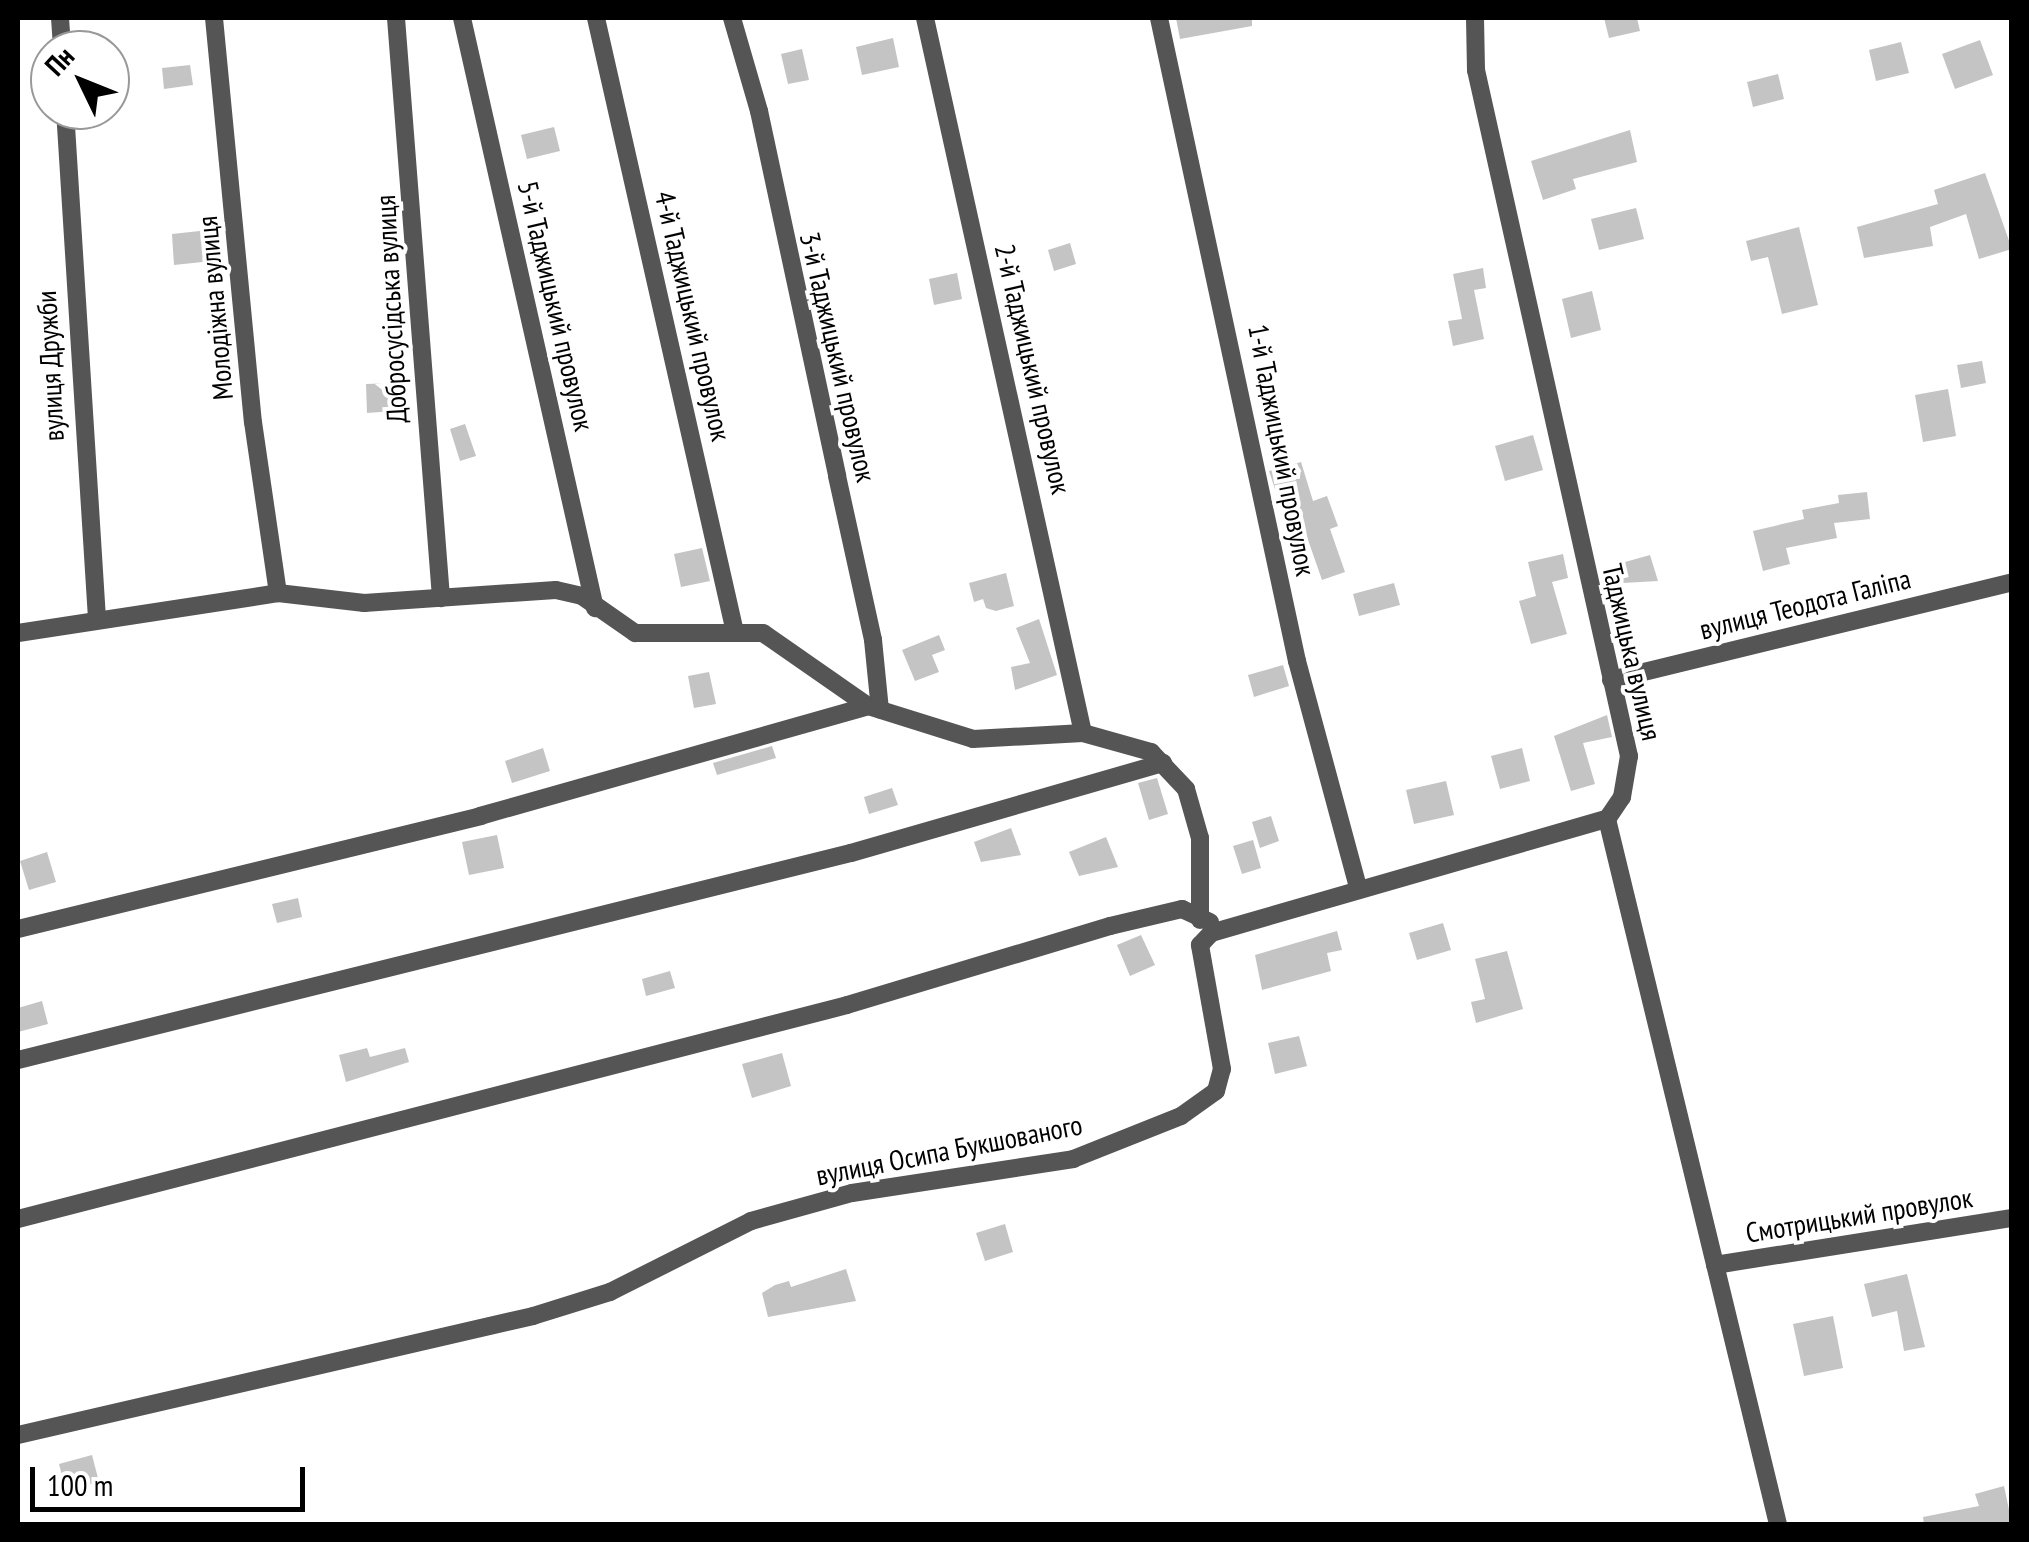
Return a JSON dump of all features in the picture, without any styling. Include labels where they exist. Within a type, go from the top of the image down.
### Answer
[{"type":"street","name":"Молодіжна вулиця","points":[[214,18],[253,422],[278,593]]},
{"type":"street","name":"Добросусідська вулиця","points":[[396,18],[440,598]]},
{"type":"street","name":"5-й Таджицький провулок","points":[[462,18],[595,608]]},
{"type":"street","name":"4-й Таджицький провулок","points":[[596,18],[734,628]]},
{"type":"street","name":"3-й Таджицький провулок","points":[[732,18],[759,112],[872,640],[874,708]]},
{"type":"street","name":"2-й Таджицький провулок","points":[[925,18],[1083,733]]},
{"type":"street","name":"1-й Таджицький провулок","points":[[1159,18],[1297,661],[1360,890]]},
{"type":"street","name":"Таджицька вулиця","points":[[1475,18],[1476,70],[1629,756],[1622,797],[1608,819]]},
{"type":"street","name":"вулиця Дружби","points":[[66,130],[97,618]]},
{"type":"street","name":"вулиця Теодота Галіпа","points":[[1611,680],[2012,582]]},
{"type":"street","points":[[18,633],[278,593],[364,602],[556,590],[635,633],[734,628],[786,645],[874,708],[974,739],[1083,733],[1121,740],[1164,762],[1186,789],[1200,838],[1200,920]]},
{"type":"street","points":[[18,929],[480,816],[874,708]]},
{"type":"street","points":[[18,1060],[852,853],[1164,762]]},
{"type":"street","points":[[18,1219],[847,1006],[1110,926],[1182,910],[1200,920],[1230,926],[1608,819],[1778,1524]]},
{"type":"street","name":"вулиця Осипа Букшованого","points":[[18,1435],[534,1316],[610,1292],[750,1222],[852,1193],[1072,1158],[1182,1116],[1216,1091],[1222,1069],[1200,944],[1230,926]]},
{"type":"street","name":"Смотрицький провулок","points":[[1715,1265],[2012,1218]]},
{"type":"building","points":[[1176,18],[1252,18],[1252,26],[1180,39]]},
{"type":"building","points":[[1604,18],[1637,18],[1640,31],[1609,38]]},
{"type":"building","points":[[893,38],[899,67],[862,75],[856,47]]},
{"type":"building","points":[[1980,40],[1993,75],[1955,89],[1942,54]]},
{"type":"building","points":[[1901,42],[1909,73],[1876,81],[1869,50]]},
{"type":"building","points":[[802,49],[809,80],[788,84],[781,54]]},
{"type":"building","points":[[190,65],[193,85],[164,89],[162,68]]},
{"type":"building","points":[[1778,74],[1784,99],[1753,107],[1747,82]]},
{"type":"building","points":[[554,127],[560,151],[527,159],[521,135]]},
{"type":"building","points":[[1630,130],[1637,162],[1573,179],[1576,189],[1543,200],[1531,161]]},
{"type":"building","points":[[1985,173],[2012,249],[1979,259],[1966,214],[1930,227],[1933,246],[1864,258],[1857,227],[1938,204],[1934,190]]},
{"type":"building","points":[[1636,208],[1644,239],[1599,250],[1591,219]]},
{"type":"building","points":[[1799,227],[1818,305],[1782,314],[1768,257],[1751,261],[1746,241]]},
{"type":"building","points":[[209,230],[212,261],[174,265],[172,234]]},
{"type":"building","points":[[1070,243],[1076,264],[1054,271],[1048,250]]},
{"type":"building","points":[[1483,268],[1486,288],[1474,290],[1484,339],[1453,346],[1448,321],[1462,319],[1453,274]]},
{"type":"building","points":[[957,273],[962,299],[934,305],[929,279]]},
{"type":"building","points":[[1592,291],[1601,330],[1571,338],[1562,299]]},
{"type":"building","points":[[1982,361],[1986,383],[1961,388],[1957,365]]},
{"type":"building","points":[[393,383],[394,411],[367,413],[366,384]]},
{"type":"building","points":[[1948,389],[1956,436],[1923,442],[1915,395]]},
{"type":"building","points":[[465,424],[476,456],[460,461],[450,429]]},
{"type":"building","points":[[1533,435],[1543,470],[1505,481],[1495,446]]},
{"type":"building","points":[[1301,462],[1313,501],[1327,496],[1338,526],[1330,529],[1345,572],[1322,580],[1307,537],[1302,539],[1282,486],[1275,489],[1269,471]]},
{"type":"building","points":[[1867,492],[1870,519],[1834,523],[1837,538],[1786,548],[1790,564],[1763,571],[1753,531],[1804,519],[1802,510],[1839,503],[1838,495]]},
{"type":"building","points":[[702,548],[710,581],[681,587],[674,554]]},
{"type":"building","points":[[1563,554],[1568,578],[1552,582],[1567,634],[1531,644],[1519,601],[1536,596],[1528,562]]},
{"type":"building","points":[[1650,555],[1658,581],[1623,583],[1618,564]]},
{"type":"building","points":[[1006,573],[1014,606],[996,611],[986,608],[983,599],[974,602],[969,583]]},
{"type":"building","points":[[1394,583],[1400,605],[1359,616],[1353,594]]},
{"type":"building","points":[[1039,619],[1057,675],[1015,690],[1011,667],[1030,663],[1016,628]]},
{"type":"building","points":[[939,635],[945,650],[932,655],[939,672],[915,681],[902,650]]},
{"type":"building","points":[[1283,665],[1289,686],[1254,697],[1248,675]]},
{"type":"building","points":[[709,672],[716,704],[694,708],[688,676]]},
{"type":"building","points":[[1607,715],[1612,737],[1583,743],[1595,784],[1571,791],[1554,736]]},
{"type":"building","points":[[772,746],[776,758],[717,775],[713,763]]},
{"type":"building","points":[[543,748],[550,771],[512,783],[505,761]]},
{"type":"building","points":[[1522,748],[1530,781],[1500,789],[1491,756]]},
{"type":"building","points":[[1157,778],[1168,814],[1149,820],[1138,783]]},
{"type":"building","points":[[1446,781],[1454,815],[1414,824],[1406,790]]},
{"type":"building","points":[[892,788],[898,805],[869,814],[864,797]]},
{"type":"building","points":[[1271,816],[1279,841],[1260,848],[1252,822]]},
{"type":"building","points":[[1011,828],[1021,855],[981,862],[974,842]]},
{"type":"building","points":[[497,835],[504,868],[469,875],[462,842]]},
{"type":"building","points":[[1106,837],[1118,867],[1079,876],[1069,852]]},
{"type":"building","points":[[1253,840],[1261,868],[1242,874],[1233,846]]},
{"type":"building","points":[[47,852],[56,882],[29,890],[20,861]]},
{"type":"building","points":[[298,898],[302,917],[277,923],[272,904]]},
{"type":"building","points":[[1443,923],[1451,950],[1417,960],[1409,933]]},
{"type":"building","points":[[1337,931],[1342,950],[1327,953],[1331,971],[1262,990],[1255,955]]},
{"type":"building","points":[[1141,935],[1155,965],[1130,976],[1117,945]]},
{"type":"building","points":[[1507,951],[1523,1009],[1476,1023],[1471,1002],[1485,999],[1475,959]]},
{"type":"building","points":[[670,971],[675,988],[646,996],[642,979]]},
{"type":"building","points":[[42,1001],[48,1024],[18,1032],[18,1008]]},
{"type":"building","points":[[1299,1036],[1307,1066],[1275,1074],[1268,1043]]},
{"type":"building","points":[[367,1048],[370,1057],[405,1048],[409,1062],[346,1082],[339,1055]]},
{"type":"building","points":[[782,1053],[791,1086],[752,1098],[742,1064]]},
{"type":"building","points":[[1005,1224],[1013,1252],[985,1261],[976,1233]]},
{"type":"building","points":[[846,1269],[856,1301],[768,1317],[762,1293],[775,1285],[789,1281],[791,1287]]},
{"type":"building","points":[[1907,1274],[1925,1347],[1904,1351],[1897,1311],[1872,1317],[1864,1284]]},
{"type":"building","points":[[1833,1316],[1843,1368],[1804,1376],[1793,1324]]},
{"type":"building","points":[[92,1455],[99,1482],[66,1491],[59,1464]]},
{"type":"building","points":[[2004,1486],[2012,1524],[1924,1524],[1923,1517],[1979,1506],[1975,1494]]}]
